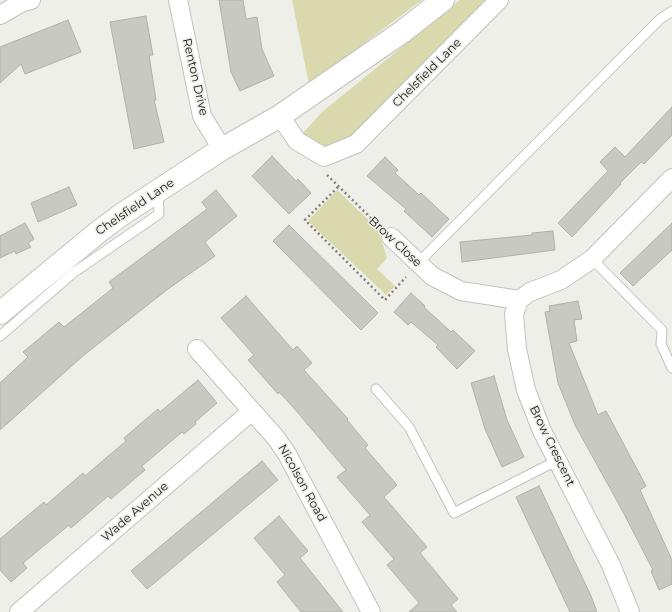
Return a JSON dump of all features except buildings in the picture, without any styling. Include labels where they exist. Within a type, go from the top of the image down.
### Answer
[{"type":"street","points":[[0,15],[21,3],[31,0]]},
{"type":"street","name":"Renton Drive","points":[[178,0],[202,116],[222,149]]},
{"type":"street","name":"Chelsfield Lane","points":[[0,313],[97,233],[222,149],[280,116],[402,32],[443,0]]},
{"type":"street","name":"Chelsfield Lane","points":[[280,116],[297,141],[324,157],[356,144],[500,0]]},
{"type":"street","points":[[518,300],[530,292],[561,280],[592,259],[672,178]]},
{"type":"street","name":"Brow Close","points":[[391,237],[432,276],[461,291],[518,300]]},
{"type":"street","name":"Brow Crescent","points":[[518,300],[514,314],[516,335],[526,390],[542,431],[611,565],[630,612]]},
{"type":"street","name":"Nicolson Road","points":[[197,350],[276,438],[297,469],[371,612]]},
{"type":"street","name":"Wade Avenue","points":[[19,612],[252,411]]},
{"type":"lane","points":[[418,264],[660,19],[672,11]]},
{"type":"lane","points":[[0,336],[73,274],[159,214],[158,191]]},
{"type":"lane","points":[[592,259],[662,330],[661,344],[672,368]]},
{"type":"lane","points":[[376,389],[409,427],[454,513],[558,460]]},
{"type":"path","name":"Brow Close","points":[[322,170],[391,237]]},
{"type":"path","points":[[338,187],[305,220],[385,300],[418,264]]},
{"type":"green space","points":[[292,0],[422,0],[309,84]]},
{"type":"green space","points":[[460,0],[495,0],[349,143],[323,149],[307,140],[303,133],[322,112]]},
{"type":"green space","points":[[337,190],[378,229],[387,258],[377,269],[395,286],[386,295],[308,221]]}]
